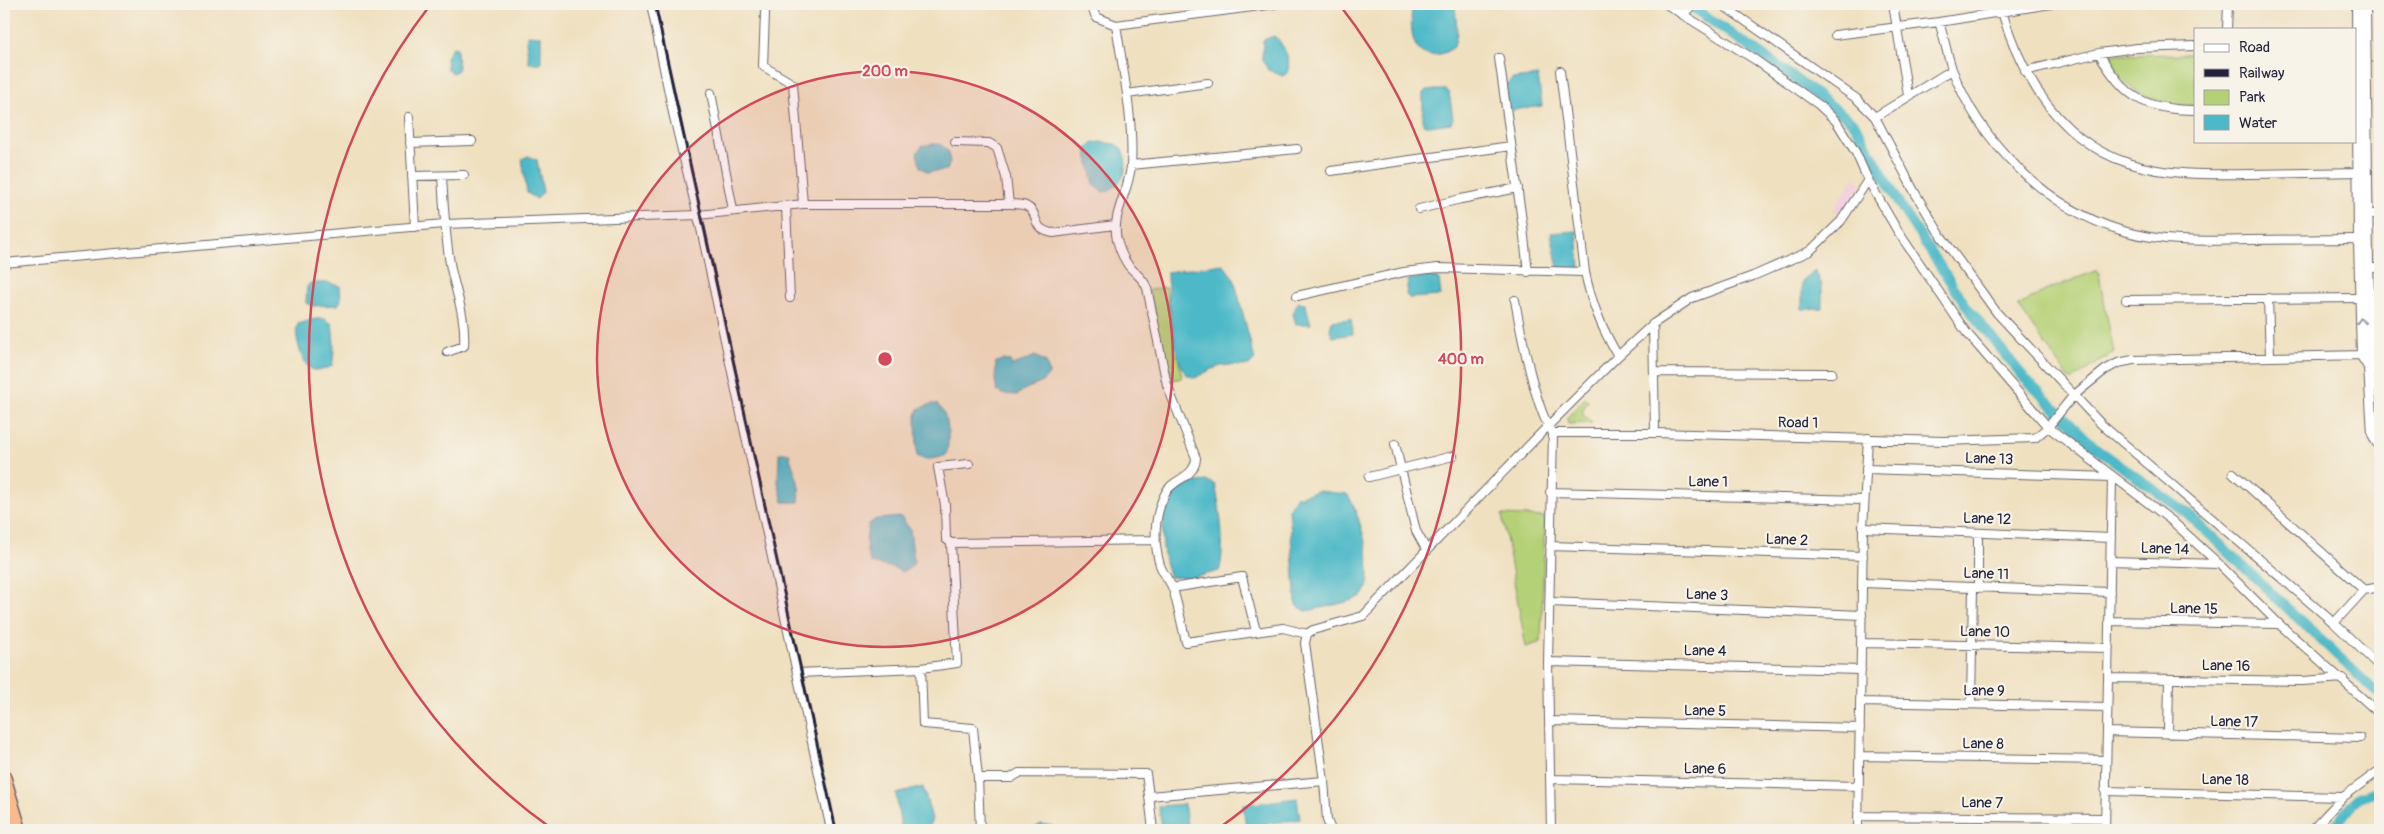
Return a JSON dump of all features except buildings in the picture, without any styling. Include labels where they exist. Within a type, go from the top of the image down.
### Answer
[{"type":"highway","points":[[4,776],[20,830]]},
{"type":"street","points":[[651,4],[673,113],[698,214],[831,830]]},
{"type":"street","points":[[1090,4],[1096,17],[1116,25],[1275,4]]},
{"type":"street","points":[[1666,4],[1754,59],[1819,105],[1836,121],[1856,153],[1868,180],[1897,230],[1966,332],[2049,425],[2112,477],[2172,522],[2220,564],[2279,624],[2343,678],[2380,714]]},
{"type":"street","points":[[1684,14],[1693,4]]},
{"type":"street","points":[[1722,4],[1857,99],[1875,117],[1914,191],[1941,236],[1997,313],[2073,396],[2101,424],[2334,623],[2380,668]]},
{"type":"street","points":[[1892,4],[1908,95]]},
{"type":"street","points":[[1835,35],[1939,22],[2001,8],[2052,4]]},
{"type":"street","points":[[2227,28],[2228,4]]},
{"type":"street","points":[[2357,4],[2356,49],[2363,172],[2368,214],[2368,268],[2375,328],[2367,355]]},
{"type":"street","points":[[2360,109],[2365,4]]},
{"type":"street","points":[[2001,8],[2007,33],[2025,71],[2044,101],[2068,130],[2101,153],[2148,170],[2190,175],[2363,172]]},
{"type":"street","points":[[765,13],[763,66],[792,84],[803,204]]},
{"type":"street","points":[[1939,22],[1952,70],[1968,103],[1992,137],[2022,173],[2046,193],[2078,212],[2120,230],[2158,238],[2206,241],[2358,239]]},
{"type":"street","points":[[1116,25],[1127,94],[1131,165],[1129,182],[1115,225],[1118,242],[1128,265],[1143,279],[1147,288],[1167,385],[1196,458],[1196,466],[1188,476],[1166,490],[1158,511],[1155,540],[1160,566],[1172,588],[1186,642],[1283,628],[1307,634]]},
{"type":"street","points":[[2025,71],[2099,53],[2137,48],[2194,46]]},
{"type":"street","points":[[2099,53],[2109,72],[2124,90],[2144,102],[2174,110],[2194,110]]},
{"type":"street","points":[[1498,58],[1510,146],[1518,188],[1528,272]]},
{"type":"street","points":[[1875,117],[1908,95],[1952,70]]},
{"type":"street","points":[[1560,71],[1590,301],[1604,333],[1618,356]]},
{"type":"street","points":[[1127,94],[1208,83]]},
{"type":"street","points":[[711,93],[734,210]]},
{"type":"street","points":[[409,117],[414,227]]},
{"type":"street","points":[[410,143],[472,141]]},
{"type":"street","points":[[956,142],[989,143],[998,148],[1006,177],[1009,204]]},
{"type":"street","points":[[1330,170],[1510,146]]},
{"type":"street","points":[[1131,165],[1297,150]]},
{"type":"street","points":[[2363,172],[2358,239],[2360,298],[2369,367],[2376,385],[2373,434],[2380,444]]},
{"type":"street","points":[[412,176],[464,176]]},
{"type":"street","points":[[442,176],[444,224],[451,269],[464,318],[464,346],[447,352]]},
{"type":"street","points":[[1331,830],[1327,820],[1324,781],[1304,643],[1307,634],[1312,630],[1364,616],[1547,427],[1653,324],[1692,298],[1753,276],[1810,251],[1841,221],[1868,180]]},
{"type":"street","points":[[1419,209],[1518,188]]},
{"type":"street","points":[[4,264],[444,224],[698,214],[803,204],[1025,205],[1031,211],[1038,227],[1042,231],[1052,233],[1115,225]]},
{"type":"street","points":[[786,206],[790,298]]},
{"type":"street","points":[[2368,214],[2380,214]]},
{"type":"street","points":[[1297,296],[1404,272],[1438,268],[1528,272],[1585,272]]},
{"type":"street","points":[[2368,268],[2380,268]]},
{"type":"street","points":[[2268,298],[2270,357]]},
{"type":"street","points":[[2126,300],[2360,298]]},
{"type":"street","points":[[1515,300],[1528,361],[1547,427],[1552,433],[1548,662],[1551,830]]},
{"type":"street","points":[[1653,324],[1655,433]]},
{"type":"street","points":[[2049,425],[2073,396],[2105,370],[2118,363],[2132,360],[2367,355]]},
{"type":"street","points":[[1654,372],[1832,373]]},
{"type":"street","name":"Road 1","points":[[1552,433],[1655,433],[1944,441],[2035,438],[2049,425]]},
{"type":"street","points":[[1858,830],[1863,528],[1866,469],[1864,438]]},
{"type":"street","points":[[1395,444],[1416,531],[1426,550]]},
{"type":"street","points":[[1369,477],[1453,456]]},
{"type":"street","points":[[796,673],[922,668],[957,664],[951,543],[946,538],[945,505],[938,467],[968,464]]},
{"type":"street","name":"Lane 13","points":[[1866,469],[2112,477]]},
{"type":"street","points":[[2233,473],[2364,590]]},
{"type":"street","points":[[2104,830],[2112,477]]},
{"type":"street","name":"Lane 1","points":[[1550,492],[1864,500]]},
{"type":"street","name":"Lane 12","points":[[1863,528],[2111,538]]},
{"type":"street","points":[[1971,704],[1971,645],[1978,533]]},
{"type":"street","points":[[951,543],[1155,540]]},
{"type":"street","name":"Lane 2","points":[[1550,546],[1863,556]]},
{"type":"street","name":"Lane 14","points":[[2110,561],[2220,564]]},
{"type":"street","points":[[1172,588],[1242,577],[1256,631]]},
{"type":"street","name":"Lane 11","points":[[1862,583],[2110,592]]},
{"type":"street","points":[[2334,623],[2364,590],[2380,587]]},
{"type":"street","name":"Lane 3","points":[[1550,602],[1862,615]]},
{"type":"street","name":"Lane 15","points":[[2109,621],[2279,624]]},
{"type":"street","name":"Lane 10","points":[[1862,643],[2108,648]]},
{"type":"street","name":"Lane 4","points":[[1548,662],[1861,670]]},
{"type":"street","points":[[922,668],[923,724],[973,728],[978,778],[980,830]]},
{"type":"street","name":"Lane 16","points":[[2108,678],[2303,680],[2343,678]]},
{"type":"street","points":[[2168,734],[2169,679]]},
{"type":"street","name":"Lane 9","points":[[1860,702],[2107,707]]},
{"type":"street","name":"Lane 5","points":[[1549,721],[1860,728]]},
{"type":"street","name":"Lane 17","points":[[2106,732],[2360,738]]},
{"type":"street","name":"Lane 8","points":[[1860,756],[2106,760]]},
{"type":"street","points":[[2312,830],[2343,797],[2380,770]]},
{"type":"street","points":[[978,778],[1011,778],[1019,773],[1146,774],[1154,830]]},
{"type":"street","name":"Lane 6","points":[[1551,779],[1859,786]]},
{"type":"street","points":[[1149,796],[1324,781]]},
{"type":"street","name":"Lane 18","points":[[2105,791],[2343,797]]},
{"type":"street","name":"Lane 7","points":[[1858,816],[2105,818]]},
{"type":"shaded area","points":[[1854,178],[1862,183],[1841,215],[1833,210]]},
{"type":"green space","points":[[2194,54],[2194,106],[2155,100],[2143,94],[2122,79],[2114,68],[2109,55]]},
{"type":"green space","points":[[2098,270],[2114,352],[2071,381],[2018,306],[2047,290]]},
{"type":"green space","points":[[1165,287],[1182,378],[1168,381],[1149,290]]},
{"type":"green space","points":[[1585,398],[1588,401],[1583,409],[1583,415],[1592,423],[1568,424],[1567,418]]},
{"type":"green space","points":[[1502,515],[1545,517],[1541,642],[1526,647]]},
{"type":"water","points":[[1412,4],[1455,4],[1457,33],[1454,47],[1434,55],[1424,53],[1418,49],[1412,36]]},
{"type":"water","points":[[527,35],[541,36],[541,63],[529,63]]},
{"type":"water","points":[[1274,36],[1284,48],[1288,58],[1287,73],[1283,76],[1268,70],[1262,59],[1263,40]]},
{"type":"water","points":[[452,47],[457,48],[458,70],[453,73],[447,69],[446,57]]},
{"type":"water","points":[[1538,76],[1542,106],[1506,111],[1504,84],[1508,84],[1511,79]]},
{"type":"water","points":[[1427,90],[1447,90],[1449,92],[1453,119],[1451,123],[1430,126],[1423,124],[1423,93]]},
{"type":"water","points":[[1099,142],[1115,144],[1121,148],[1126,161],[1124,175],[1120,181],[1110,190],[1103,192],[1094,185],[1086,150],[1091,144]]},
{"type":"water","points":[[940,144],[948,151],[950,162],[947,170],[928,172],[920,167],[917,153],[922,146]]},
{"type":"water","points":[[528,156],[537,160],[543,192],[537,199],[527,193],[522,159]]},
{"type":"water","points":[[1577,231],[1580,268],[1558,268],[1551,233]]},
{"type":"water","points":[[1223,264],[1234,279],[1255,360],[1246,366],[1220,366],[1195,378],[1184,371],[1179,361],[1169,307],[1167,272]]},
{"type":"water","points":[[1815,270],[1822,285],[1822,308],[1802,309],[1802,281]]},
{"type":"water","points":[[1429,276],[1439,279],[1441,296],[1409,298],[1406,295],[1408,280]]},
{"type":"water","points":[[310,283],[328,283],[340,286],[341,300],[338,305],[311,306],[306,303],[307,287]]},
{"type":"water","points":[[1298,302],[1305,303],[1311,324],[1296,324],[1293,314]]},
{"type":"water","points":[[315,319],[325,319],[332,324],[334,340],[332,366],[319,370],[310,368],[303,360],[297,336],[298,324]]},
{"type":"water","points":[[1351,319],[1353,334],[1333,337],[1330,330],[1332,321]]},
{"type":"water","points":[[1035,356],[1046,362],[1049,374],[1046,379],[1018,395],[1002,394],[997,391],[995,380],[996,362],[1002,360],[1010,361],[1012,366]]},
{"type":"water","points":[[931,404],[937,404],[947,421],[948,443],[946,455],[927,459],[917,456],[916,416],[918,409]]},
{"type":"water","points":[[779,453],[789,453],[798,483],[799,502],[783,502],[778,482]]},
{"type":"water","points":[[1208,481],[1215,485],[1219,504],[1222,552],[1219,571],[1191,578],[1170,577],[1164,556],[1163,523],[1171,491],[1195,482]]},
{"type":"water","points":[[1318,491],[1347,494],[1352,502],[1366,545],[1369,576],[1367,588],[1362,596],[1306,611],[1296,605],[1289,508],[1296,497]]},
{"type":"water","points":[[901,517],[910,529],[914,563],[910,568],[902,572],[891,567],[871,563],[866,544],[869,524],[876,519]]},
{"type":"water","points":[[923,787],[932,819],[927,830],[901,830],[896,794]]},
{"type":"water","points":[[1297,798],[1300,819],[1246,827],[1243,805]]},
{"type":"water","points":[[1184,804],[1188,830],[1163,830],[1158,806]]},
{"type":"water","points":[[1041,824],[1052,826],[1057,830],[1031,830]]},
{"type":"waterway","points":[[1687,4],[1781,68],[1854,123],[1903,210],[1967,307],[2026,380],[2096,448],[2188,514],[2380,696]]},
{"type":"waterway","points":[[2332,830],[2358,797],[2380,790]]},
{"type":"railway","points":[[655,4],[836,830]]}]
